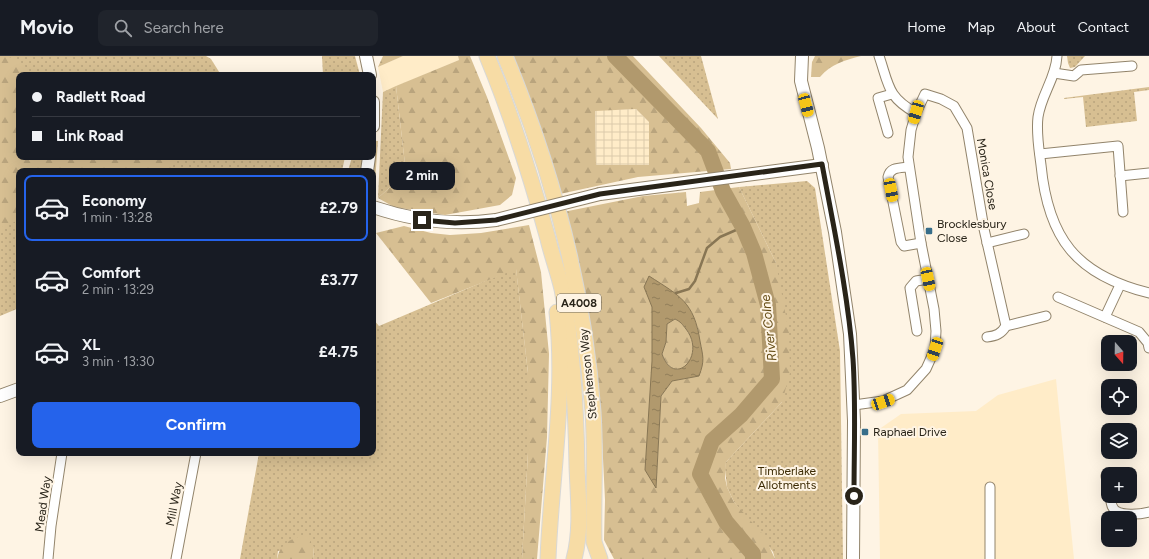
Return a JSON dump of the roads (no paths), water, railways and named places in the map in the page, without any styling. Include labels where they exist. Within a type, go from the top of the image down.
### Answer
[{"type":"main road","name":"Stephenson Way","points":[[487,56],[523,151],[561,287],[568,329],[576,418],[578,532],[574,559]]},
{"type":"main road","name":"Stephenson Way","points":[[505,56],[528,114],[550,182],[573,270],[582,316],[593,414],[594,542],[600,559]]},
{"type":"main road","name":"Stephenson Way","points":[[548,559],[557,450],[559,381],[557,317],[552,257]]},
{"type":"street","points":[[366,56],[369,72]]},
{"type":"street","points":[[802,56],[802,87],[822,164],[835,232],[850,334],[854,405],[853,559]]},
{"type":"street","points":[[854,405],[883,402],[900,395],[912,386],[926,369],[932,357],[936,340],[934,309],[908,167],[909,143],[916,112],[901,104],[892,94],[879,56]]},
{"type":"street","points":[[1057,56],[1054,73],[1041,104],[1037,129],[1044,193],[1049,211],[1060,237],[1086,265],[1120,285],[1149,293]]},
{"type":"street","points":[[1054,73],[1074,76],[1082,70],[1132,66]]},
{"type":"street","points":[[888,133],[878,98],[892,94]]},
{"type":"street","name":"Monica Close","points":[[916,112],[925,94],[941,99],[954,106],[967,128],[987,242],[1006,326]]},
{"type":"street","points":[[1040,154],[1118,146],[1123,212]]},
{"type":"street","points":[[376,208],[392,214],[433,222],[473,223],[496,220],[600,194],[822,164]]},
{"type":"street","points":[[908,167],[894,169],[889,174],[888,178],[901,242],[904,246],[921,243]]},
{"type":"street","points":[[1120,176],[1149,173]]},
{"type":"street","points":[[987,242],[1024,234]]},
{"type":"street","points":[[917,331],[910,288],[913,283],[928,279]]},
{"type":"street","points":[[1105,317],[1120,285]]},
{"type":"street","points":[[1058,297],[1139,332],[1148,343],[1149,348]]},
{"type":"street","points":[[987,337],[994,336],[1002,331],[1006,326],[1046,316]]},
{"type":"street","points":[[0,396],[16,390]]},
{"type":"street","name":"Mead Way","points":[[48,559],[62,456]]},
{"type":"street","name":"Mill Way","points":[[176,559],[195,456]]},
{"type":"street","points":[[990,487],[990,559]]},
{"type":"street","points":[[1111,503],[1112,507],[1116,512],[1124,514],[1149,512]]},
{"type":"water","points":[[649,276],[684,301],[694,317],[703,358],[699,376],[672,381],[661,396],[656,488],[645,470],[652,361],[652,307],[644,287]],"holes":[[[675,319],[686,329],[691,339],[693,349],[691,358],[686,365],[680,369],[674,369],[667,364],[662,354],[666,342],[667,324]]]},
{"type":"waterway","name":"River Colne","points":[[615,56],[708,151],[723,191],[743,227],[754,253],[768,305],[772,379],[741,415],[712,441],[700,474],[726,522],[753,554],[753,559]]},
{"type":"waterway","points":[[676,293],[689,289],[695,281],[707,248],[720,237],[743,227]]},
{"type":"place","name":"Brocklesbury Close","points":[[929,231]]},
{"type":"place","name":"Raphael Drive","points":[[865,432]]},
{"type":"park label","name":"Timberlake Allotments","points":[[787,478]]}]
